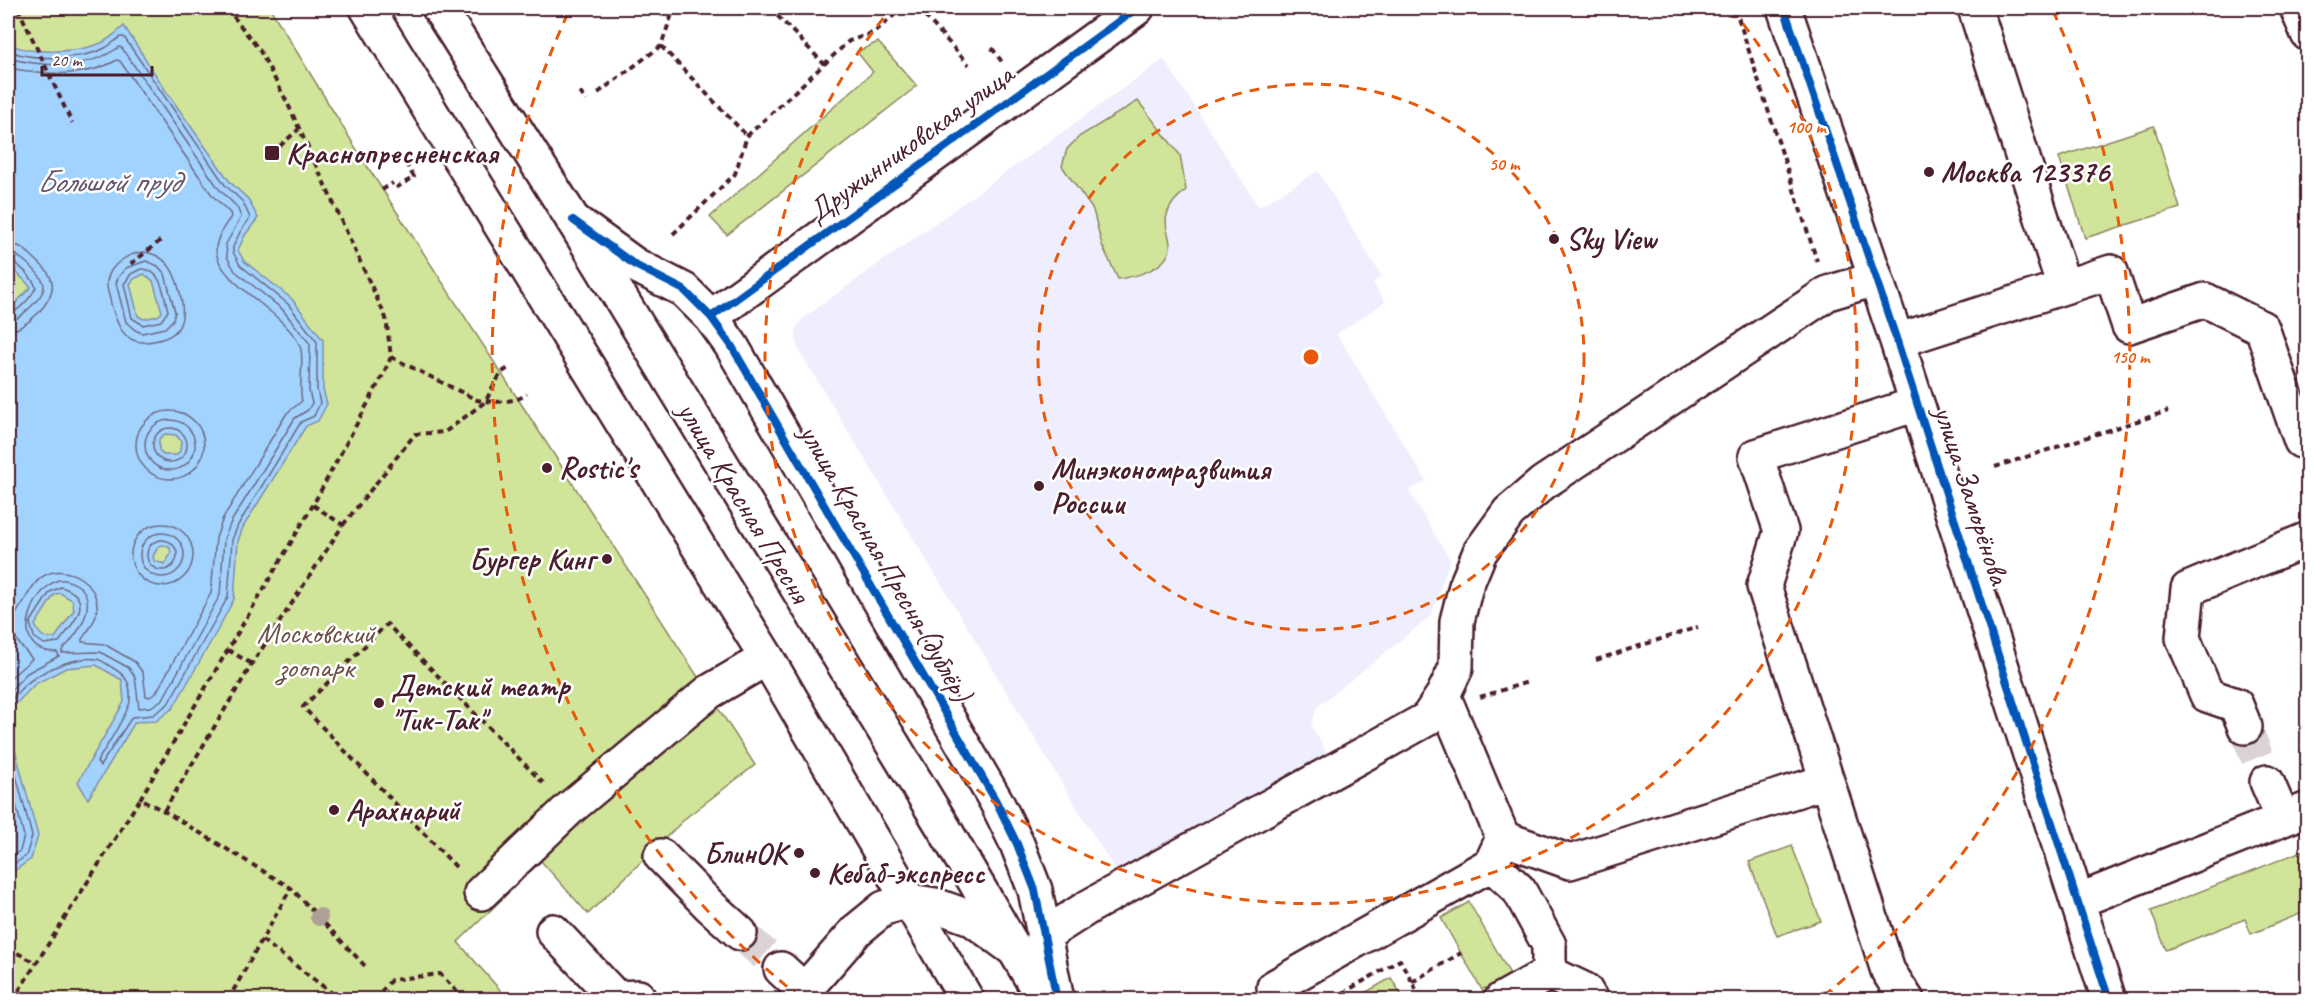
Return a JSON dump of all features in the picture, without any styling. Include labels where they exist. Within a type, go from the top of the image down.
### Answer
[{"type":"street","name":"улица Красная Пресня","points":[[367,8],[767,658],[967,999]]},
{"type":"street","name":"улица Красная Пресня","points":[[439,8],[573,220],[945,830],[1030,944],[1044,999]]},
{"type":"street","name":"Дружинниковская улица","points":[[711,317],[1137,8]]},
{"type":"street","name":"улица Заморёнова","points":[[1784,8],[1897,341],[2109,999]]},
{"type":"street","points":[[1975,8],[2064,287]]},
{"type":"street","points":[[2297,8],[2307,34]]},
{"type":"street","name":"улица Красная Пресня (дублёр)","points":[[573,220],[635,265],[684,290],[722,331],[996,801],[1017,844],[1035,890],[1030,944],[1057,999]]},
{"type":"street","points":[[1897,341],[2110,272],[2129,326],[2205,300],[2262,328],[2301,441]]},
{"type":"street","points":[[794,986],[884,908],[910,901],[935,905],[1030,944],[1090,906],[1428,719],[1456,668],[1457,621],[1466,586],[1480,552],[1509,512],[1543,483],[1828,293],[1875,279]]},
{"type":"street","points":[[1907,999],[1888,971],[1764,586],[1781,531],[1756,456],[1917,404]]},
{"type":"street","points":[[2245,728],[2235,705],[2207,695],[2183,638],[2188,589],[2307,540]]},
{"type":"street","points":[[481,893],[569,809],[709,692],[767,658]]},
{"type":"street","points":[[1443,695],[1497,851],[1549,945],[1549,973]]},
{"type":"street","points":[[1282,999],[1274,987],[1497,851],[1570,862],[1827,781]]},
{"type":"street","points":[[2078,901],[2295,814],[2267,782]]},
{"type":"street","points":[[662,856],[710,906],[740,933]]},
{"type":"street","points":[[553,930],[616,998],[638,997],[640,999]]},
{"type":"street","points":[[1501,999],[1549,973]]},
{"type":"street","points":[[1549,973],[1586,990],[1591,999]]},
{"type":"path","points":[[18,8],[72,123]]},
{"type":"path","points":[[12,999],[140,798],[228,650],[313,505],[391,357],[386,318],[299,129],[260,51],[227,8]]},
{"type":"path","points":[[598,93],[661,46],[674,8]]},
{"type":"path","points":[[770,8],[824,64]]},
{"type":"path","points":[[673,234],[735,174],[747,136],[849,41],[875,32],[902,8]]},
{"type":"path","points":[[918,8],[969,65]]},
{"type":"path","points":[[1735,8],[1828,293]]},
{"type":"path","points":[[661,46],[747,136]]},
{"type":"path","points":[[992,48],[1006,67]]},
{"type":"path","points":[[580,92],[586,101]]},
{"type":"path","points":[[272,153],[299,129]]},
{"type":"path","points":[[396,188],[414,177],[402,157]]},
{"type":"path","points":[[382,190],[393,183]]},
{"type":"path","points":[[131,264],[161,240]]},
{"type":"path","points":[[391,357],[477,400],[485,402],[519,399],[527,394]]},
{"type":"path","points":[[164,811],[252,664],[344,525],[415,434],[445,432],[485,402],[501,373],[510,366]]},
{"type":"path","points":[[1995,467],[2168,411]]},
{"type":"path","points":[[313,505],[344,525]]},
{"type":"path","points":[[481,893],[303,707],[387,624],[569,809]]},
{"type":"path","points":[[1596,660],[1698,627]]},
{"type":"path","points":[[228,650],[252,664]]},
{"type":"path","points":[[1491,694],[1528,682]]},
{"type":"path","points":[[140,798],[291,888],[367,968]]},
{"type":"path","points":[[228,999],[291,888]]},
{"type":"path","points":[[262,940],[340,999]]},
{"type":"path","points":[[8,948],[34,962]]},
{"type":"path","points":[[1412,982],[1461,953]]},
{"type":"path","points":[[1338,999],[1336,997],[1400,960],[1422,999]]},
{"type":"path","points":[[374,999],[391,980],[440,974],[465,999]]},
{"type":"shaded area","points":[[1164,59],[1259,207],[1318,171],[1382,277],[1373,282],[1385,302],[1337,334],[1426,481],[1409,491],[1450,560],[1431,616],[1317,707],[1311,725],[1330,758],[1119,877],[797,347],[796,329],[803,318]]},
{"type":"green space","name":"Московский зоопарк","points":[[8,8],[270,8],[360,155],[755,765],[688,816],[588,914],[541,861],[458,942],[508,999],[8,999]]},
{"type":"green space","points":[[878,42],[917,86],[727,235],[710,217],[873,72],[857,52]]},
{"type":"green space","points":[[1138,101],[1180,155],[1186,190],[1168,211],[1166,223],[1170,247],[1164,261],[1142,274],[1118,279],[1102,245],[1093,210],[1062,166],[1067,149],[1080,136]]},
{"type":"green space","points":[[2154,126],[2180,208],[2085,238],[2059,157]]},
{"type":"green space","points":[[1792,846],[1821,921],[1777,936],[1749,862]]},
{"type":"green space","points":[[2307,849],[2307,911],[2251,934],[2245,919],[2166,950],[2151,911]]},
{"type":"green space","points":[[1469,902],[1510,974],[1482,990],[1441,918]]},
{"type":"green space","points":[[1391,978],[1404,999],[1354,999]]},
{"type":"green space","points":[[1831,989],[1836,999],[1806,999]]},
{"type":"water","name":"Большой пруд","points":[[124,26],[230,182],[248,199],[258,218],[245,235],[238,250],[244,261],[292,299],[323,340],[323,390],[327,404],[318,421],[306,426],[243,527],[238,541],[234,599],[173,708],[156,721],[135,722],[88,799],[78,782],[124,702],[122,680],[96,665],[66,668],[35,684],[14,706],[10,731],[38,836],[31,859],[8,875],[8,311],[31,287],[8,264],[8,42],[39,51],[80,49],[101,43]],"holes":[[[144,274],[153,281],[162,312],[158,316],[143,319],[138,316],[130,284]],[[165,434],[176,435],[181,441],[180,451],[177,455],[163,455],[159,450],[159,439]],[[159,546],[170,548],[171,553],[165,564],[154,561],[153,556]],[[60,593],[72,600],[74,610],[55,638],[48,638],[41,634],[35,625],[54,595]]]},
{"type":"tunnel","points":[[2245,727],[2267,782]]},
{"type":"tunnel","points":[[740,933],[781,969]]},
{"type":"cycle path","points":[[711,317],[1137,8]]},
{"type":"cycle path","points":[[1784,8],[1897,341],[2109,1000]]},
{"type":"cycle path","points":[[573,220],[635,265],[684,290],[711,317],[731,345],[996,801],[1017,844],[1035,890],[1057,1000]]},
{"type":"place","name":"Краснопресненская","points":[[272,153]]},
{"type":"place","name":"Москва 123376","points":[[1929,172]]},
{"type":"place","name":"Sky View","points":[[1554,239]]},
{"type":"place","name":"Rostic's","points":[[547,468]]},
{"type":"place","name":"Минэкономразвития России","points":[[1039,486]]},
{"type":"place","name":"Бургер Кинг","points":[[607,559]]},
{"type":"place","name":"Детский театр \"Тик-Так\"","points":[[379,703]]},
{"type":"place","name":"Арахнарий","points":[[334,810]]},
{"type":"place","name":"БлинОК","points":[[799,853]]},
{"type":"place","name":"Кебаб-экспресс","points":[[815,873]]}]
